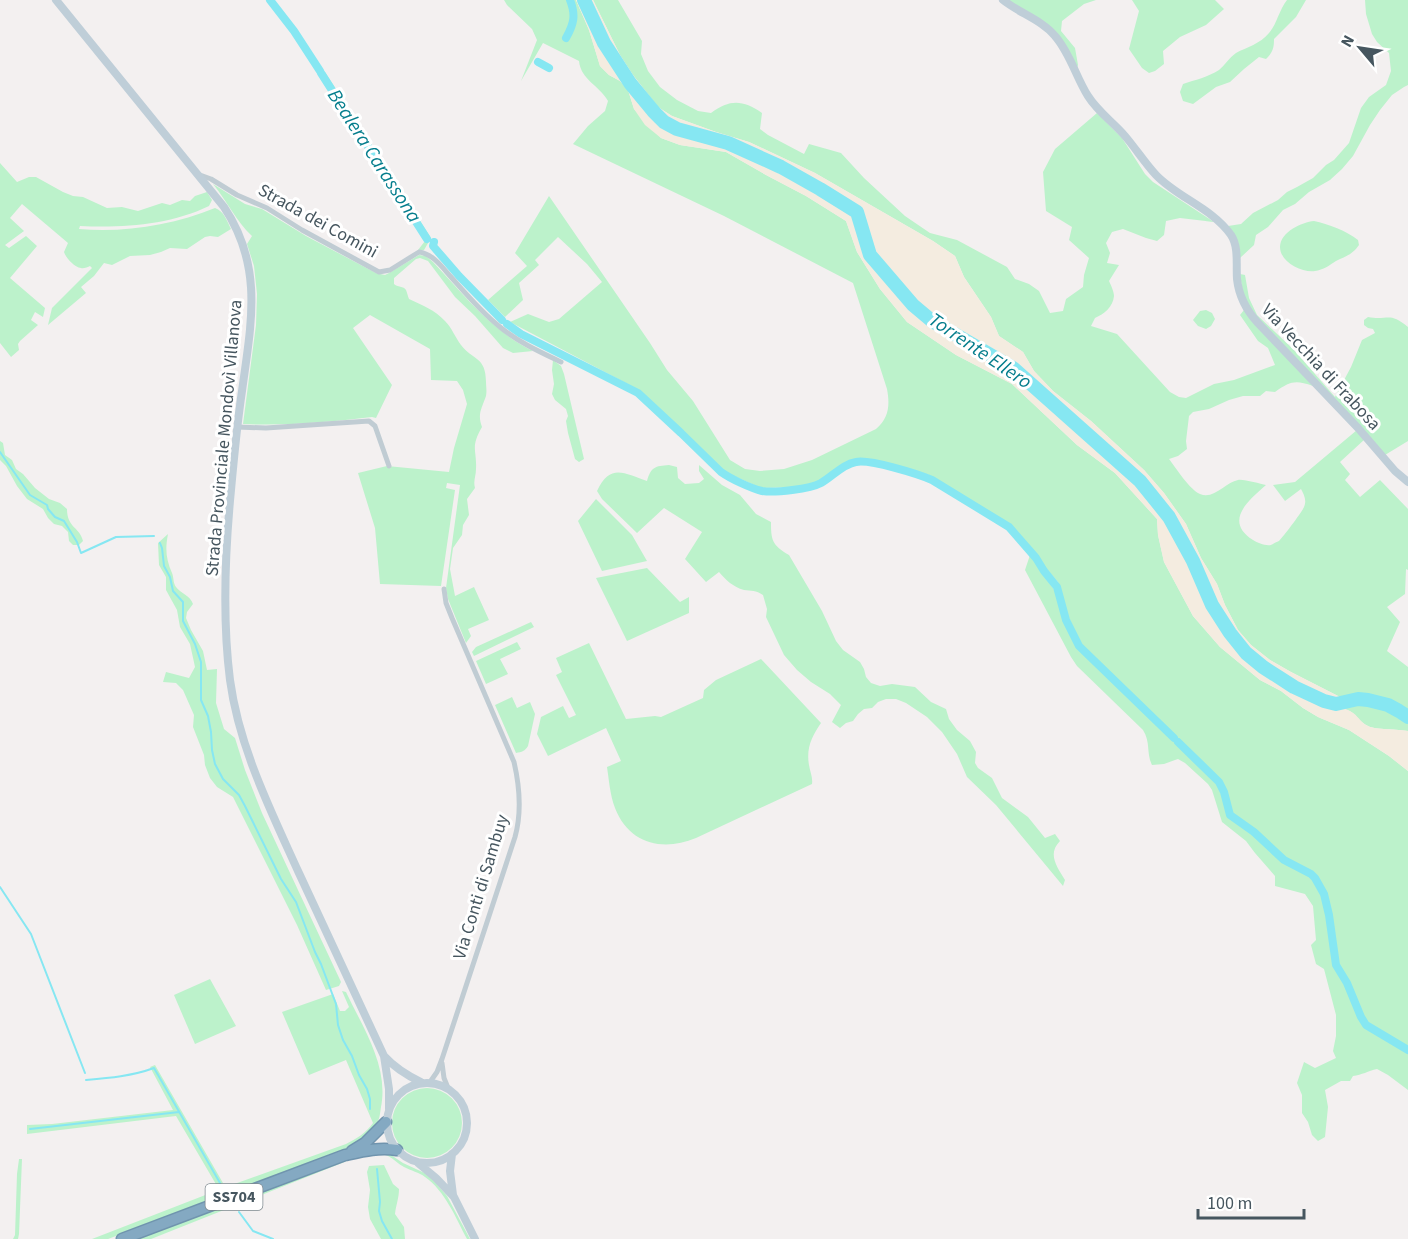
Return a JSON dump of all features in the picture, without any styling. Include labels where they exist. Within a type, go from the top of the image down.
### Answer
[{"type":"highway","name":"SS704","points":[[345,1155],[365,1143],[386,1122]]},
{"type":"highway","name":"SS704","points":[[122,1239],[345,1155],[387,1148],[397,1150]]},
{"type":"main road","name":"Strada Provinciale Mondovì Villanova","points":[[56,0],[200,175],[231,217],[244,248],[252,282],[252,312],[230,493],[226,567],[227,655],[234,705],[265,798],[384,1056],[389,1109]]},
{"type":"main road","name":"Via Vecchia di Frabosa","points":[[1003,0],[1047,28],[1055,36],[1091,100],[1124,135],[1159,178],[1228,231],[1236,247],[1238,284],[1247,309],[1358,428],[1390,466],[1408,482]]},
{"type":"main road","name":"Strada Provinciale Mondovì Villanova","points":[[384,1056],[394,1067],[421,1082]]},
{"type":"main road","points":[[416,1162],[438,1162],[452,1154],[459,1147],[465,1135],[466,1112],[459,1098],[448,1088],[430,1082],[409,1086],[394,1099],[386,1122],[388,1134],[397,1150],[436,1178],[454,1197],[476,1239]]},
{"type":"main road","points":[[452,1154],[450,1172],[454,1197]]},
{"type":"street","name":"Strada dei Comini","points":[[200,175],[261,205],[379,272],[390,270],[419,252],[428,255],[436,260],[499,327],[521,342],[561,362]]},
{"type":"street","points":[[237,427],[274,428],[369,421],[375,426],[389,466]]},
{"type":"street","name":"Via Conti di Sambuy","points":[[430,1082],[442,1059],[517,829],[520,807],[518,778],[512,755],[452,618],[444,589]]},
{"type":"street","name":"Via Conti di Sambuy","points":[[442,1059],[442,1069],[448,1088]]},
{"type":"green space","points":[[504,0],[576,0],[589,30],[600,66],[628,90],[634,109],[661,138],[680,145],[726,152],[846,221],[857,252],[880,289],[907,322],[956,355],[1012,384],[1077,445],[1115,473],[1157,519],[1164,562],[1193,616],[1220,647],[1260,680],[1281,691],[1318,717],[1349,730],[1408,771],[1408,1048],[1369,1025],[1361,1014],[1348,981],[1337,963],[1326,894],[1313,873],[1286,859],[1233,815],[1219,779],[1081,644],[1069,618],[1058,582],[1013,527],[929,475],[863,458],[850,461],[825,478],[799,487],[761,488],[725,472],[641,391],[510,322],[528,314],[549,322],[559,319],[602,282],[587,264],[558,237],[535,260],[539,265],[519,283],[523,300],[505,317],[488,300],[527,266],[515,253],[549,196],[667,370],[693,401],[730,460],[745,469],[760,471],[784,469],[812,460],[876,429],[888,411],[887,389],[853,283],[724,216],[573,144],[605,111],[608,101],[583,73],[579,61],[543,43],[521,81],[537,40],[532,29]]},
{"type":"green space","points":[[593,0],[618,0],[642,41],[641,54],[648,71],[660,87],[677,100],[698,111],[711,113],[730,103],[743,104],[762,113],[760,129],[804,154],[809,144],[841,153],[905,216],[930,233],[957,240],[1007,267],[1015,279],[1039,291],[1050,313],[1063,311],[1066,299],[1083,287],[1089,258],[1069,240],[1072,227],[1046,211],[1043,172],[1055,149],[1097,113],[1122,138],[1145,174],[1153,182],[1214,222],[1180,218],[1166,221],[1164,235],[1157,241],[1123,229],[1112,232],[1106,243],[1110,253],[1107,263],[1119,265],[1109,281],[1114,296],[1108,310],[1095,318],[1091,326],[1117,334],[1170,392],[1186,398],[1214,384],[1234,380],[1275,365],[1268,348],[1258,341],[1240,315],[1244,310],[1313,386],[1293,383],[1275,392],[1266,391],[1260,396],[1243,396],[1209,409],[1193,412],[1189,416],[1187,449],[1169,459],[1188,484],[1200,494],[1210,495],[1238,480],[1266,485],[1247,504],[1239,518],[1244,533],[1259,543],[1271,545],[1279,541],[1303,510],[1305,504],[1301,489],[1285,501],[1273,485],[1295,482],[1357,430],[1365,439],[1340,462],[1350,474],[1345,480],[1360,497],[1380,480],[1408,509],[1408,570],[1406,569],[1405,594],[1387,607],[1400,622],[1387,651],[1408,667],[1408,712],[1394,704],[1360,696],[1351,699],[1340,697],[1270,660],[1251,645],[1238,630],[1186,524],[1164,493],[1144,470],[1091,421],[1053,391],[1034,371],[1023,352],[999,336],[991,317],[964,277],[955,256],[815,173],[749,142],[672,116],[658,107],[620,55]]},
{"type":"green space","points":[[1007,0],[1096,0],[1084,4],[1062,21],[1061,31],[1075,48],[1077,68],[1066,48]]},
{"type":"green space","points":[[1132,0],[1215,0],[1224,9],[1206,25],[1180,37],[1163,51],[1164,64],[1149,73],[1142,68],[1129,49],[1139,11]]},
{"type":"green space","points":[[1287,0],[1306,0],[1296,17],[1274,39],[1273,50],[1266,59],[1259,57],[1230,82],[1216,87],[1193,104],[1183,101],[1180,92],[1183,84],[1215,72],[1236,53],[1262,40],[1272,29]]},
{"type":"green space","points":[[1365,0],[1408,0],[1408,85],[1392,95],[1380,110],[1353,156],[1342,169],[1330,180],[1283,210],[1268,227],[1256,235],[1254,245],[1240,258],[1228,226],[1241,224],[1253,213],[1313,178],[1334,160],[1349,143],[1361,108],[1369,97],[1386,85],[1391,71],[1389,53],[1372,34],[1366,14]]},
{"type":"green space","points":[[325,72],[431,238],[424,250],[418,250],[425,241],[320,78]]},
{"type":"green space","points":[[0,163],[17,182],[36,177],[63,192],[83,197],[107,208],[122,207],[138,211],[162,203],[170,205],[182,200],[190,201],[195,196],[207,192],[212,200],[209,206],[162,221],[129,226],[80,226],[79,229],[131,229],[182,219],[215,208],[223,214],[231,229],[218,237],[205,237],[187,249],[170,248],[150,255],[130,256],[112,265],[104,263],[81,287],[86,293],[48,325],[52,308],[92,268],[90,266],[78,267],[71,262],[64,252],[68,243],[22,204],[10,218],[24,231],[5,245],[9,248],[26,236],[37,246],[10,278],[45,308],[43,317],[35,312],[31,320],[38,325],[20,341],[19,350],[11,357],[0,343]]},
{"type":"green space","points":[[213,184],[245,204],[262,209],[306,236],[376,273],[385,275],[419,255],[426,256],[492,323],[518,343],[533,351],[513,353],[503,348],[455,297],[428,261],[416,259],[394,278],[394,284],[405,289],[409,299],[441,317],[465,350],[478,359],[484,367],[486,394],[480,415],[482,427],[475,444],[475,488],[467,499],[469,515],[463,525],[462,535],[453,548],[450,569],[455,596],[474,587],[489,620],[468,629],[471,636],[466,643],[448,599],[446,588],[460,485],[447,483],[446,488],[455,490],[441,586],[380,584],[375,528],[358,473],[387,466],[449,472],[467,404],[463,390],[457,381],[431,380],[430,349],[370,315],[353,328],[392,385],[376,418],[291,424],[243,424],[256,325],[257,294],[254,266],[247,244],[252,236]]},
{"type":"green space","points":[[1314,221],[1348,234],[1358,240],[1359,245],[1349,255],[1321,270],[1310,271],[1298,268],[1284,257],[1280,247],[1281,242],[1292,229]]},
{"type":"green space","points":[[1240,274],[1245,275],[1249,298],[1257,315],[1294,350],[1335,397],[1362,340],[1375,333],[1373,329],[1364,325],[1364,320],[1368,317],[1392,318],[1408,327],[1408,441],[1385,455],[1253,313],[1244,295]]},
{"type":"green space","points":[[1206,310],[1212,313],[1215,319],[1206,329],[1198,326],[1193,320],[1200,311]]},
{"type":"green space","points":[[553,360],[561,366],[564,374],[584,459],[579,462],[575,459],[568,433],[566,409],[555,400],[552,394]]},
{"type":"green space","points":[[0,441],[3,443],[5,455],[12,460],[16,469],[49,499],[60,503],[67,509],[71,524],[83,541],[79,545],[73,545],[69,541],[68,532],[62,526],[54,524],[43,509],[27,499],[17,486],[0,460]]},
{"type":"green space","points":[[669,465],[677,467],[678,478],[685,484],[699,483],[704,479],[699,471],[699,465],[722,485],[740,495],[756,514],[771,522],[774,542],[789,555],[822,611],[836,641],[843,650],[860,662],[871,683],[880,686],[892,684],[915,687],[931,702],[946,709],[949,719],[957,730],[970,741],[976,752],[975,763],[978,768],[992,778],[1002,798],[1028,817],[1045,838],[1055,834],[1060,841],[1054,851],[1054,856],[1056,865],[1065,880],[1063,886],[996,805],[967,777],[957,754],[942,732],[927,717],[906,703],[896,699],[886,699],[878,702],[872,708],[864,709],[853,721],[840,728],[832,722],[841,705],[797,670],[784,655],[766,617],[767,609],[763,595],[756,591],[736,587],[719,572],[706,582],[685,559],[702,532],[664,508],[637,533],[602,499],[597,491],[607,476],[612,473],[624,473],[647,481],[654,468]]},
{"type":"green space","points":[[596,499],[632,535],[647,561],[602,571],[578,521]]},
{"type":"green space","points":[[168,534],[168,563],[174,584],[193,604],[186,618],[203,651],[207,670],[217,669],[216,703],[224,729],[235,738],[262,813],[341,982],[339,986],[326,990],[297,925],[233,797],[217,787],[210,778],[193,727],[194,715],[183,690],[176,683],[163,682],[166,672],[189,678],[195,667],[190,644],[180,627],[177,610],[166,590],[166,577],[159,565],[158,543]]},
{"type":"green space","points":[[1030,555],[1055,591],[1064,621],[1080,650],[1216,782],[1231,818],[1283,861],[1314,880],[1323,894],[1335,964],[1361,1019],[1367,1026],[1408,1051],[1408,1090],[1377,1069],[1353,1076],[1350,1081],[1341,1081],[1325,1090],[1328,1107],[1325,1137],[1318,1141],[1312,1135],[1302,1113],[1302,1095],[1297,1083],[1304,1062],[1315,1068],[1336,1058],[1333,1051],[1336,1015],[1324,969],[1316,964],[1311,945],[1316,940],[1313,906],[1305,894],[1275,886],[1275,876],[1246,841],[1222,822],[1208,784],[1185,763],[1178,759],[1152,765],[1143,730],[1077,666],[1071,657],[1025,570]]},
{"type":"green space","points":[[647,568],[680,602],[689,597],[689,613],[627,641],[596,578]]},
{"type":"green space","points":[[531,622],[534,627],[474,656],[472,652],[476,647]]},
{"type":"green space","points":[[517,642],[521,649],[500,659],[508,674],[486,684],[476,661]]},
{"type":"green space","points":[[589,643],[626,719],[661,717],[703,698],[704,690],[716,680],[761,659],[821,723],[809,748],[808,759],[812,784],[684,842],[660,844],[638,837],[621,820],[613,803],[607,767],[621,761],[606,728],[548,756],[537,734],[541,717],[563,706],[569,718],[576,715],[556,675],[562,672],[556,658]]},
{"type":"green space","points":[[512,697],[517,708],[530,702],[535,714],[528,746],[516,753],[495,705]]},
{"type":"green space","points":[[1367,702],[1381,709],[1395,712],[1408,721],[1408,731],[1371,727],[1364,724],[1352,712],[1344,709]]},
{"type":"green space","points":[[210,979],[236,1026],[195,1044],[174,995]]},
{"type":"green space","points":[[342,991],[346,992],[367,1033],[381,1077],[380,1116],[370,1132],[347,1148],[108,1239],[92,1239],[346,1144],[367,1130],[373,1123],[346,1060],[309,1075],[282,1012],[333,994],[340,1011],[345,1011],[349,1007]]},
{"type":"green space","points":[[155,1065],[223,1183],[217,1186],[176,1116],[27,1134],[27,1125],[173,1110],[150,1067]]},
{"type":"green space","points":[[427,1088],[440,1091],[452,1098],[459,1110],[462,1123],[459,1136],[452,1148],[440,1155],[427,1158],[414,1155],[402,1148],[395,1136],[392,1123],[395,1110],[402,1098],[414,1091]]},
{"type":"green space","points":[[388,1153],[429,1175],[447,1196],[470,1239],[467,1239],[449,1205],[432,1183],[423,1175],[404,1167],[388,1156],[376,1154]]},
{"type":"green space","points":[[372,1154],[347,1161],[151,1239],[135,1239],[357,1155]]},
{"type":"green space","points":[[19,1159],[22,1159],[19,1234],[18,1239],[13,1239],[15,1235]]},
{"type":"green space","points":[[384,1165],[393,1184],[399,1189],[395,1214],[404,1227],[405,1239],[381,1239],[370,1219],[368,1207],[370,1190],[367,1172],[369,1166]]},
{"type":"sand","points":[[576,0],[593,0],[620,55],[658,107],[672,116],[749,142],[815,173],[955,256],[964,277],[991,317],[999,336],[1023,352],[1034,371],[1053,391],[1091,421],[1144,470],[1164,493],[1186,524],[1238,630],[1251,645],[1270,660],[1340,697],[1379,698],[1408,712],[1408,721],[1395,712],[1381,709],[1367,702],[1345,709],[1371,727],[1408,731],[1408,771],[1349,730],[1318,717],[1281,691],[1260,680],[1220,647],[1193,616],[1164,562],[1157,519],[1115,473],[1077,445],[1012,384],[956,355],[907,322],[880,289],[857,252],[846,221],[726,152],[680,145],[661,138],[645,125],[634,109],[628,90],[600,66],[589,30]]},
{"type":"waterway","name":"Bealera Carassona","points":[[270,0],[320,71]]},
{"type":"waterway","points":[[566,38],[573,19],[570,0]]},
{"type":"waterway","name":"Torrente Ellero","points":[[584,0],[604,43],[630,83],[664,122],[677,129],[728,143],[781,167],[857,212],[870,255],[913,305],[932,321],[1013,368],[1140,481],[1169,517],[1193,561],[1212,605],[1246,653],[1294,687],[1324,701],[1336,704],[1358,699],[1368,700],[1388,705],[1408,717]]},
{"type":"waterway","points":[[538,62],[549,68]]},
{"type":"waterway","name":"Bealera Carassona","points":[[321,73],[427,239]]},
{"type":"waterway","points":[[434,242],[433,246],[459,276],[502,320]]},
{"type":"waterway","name":"Bealera Carassona","points":[[507,324],[521,334],[638,393],[721,472],[746,486],[762,491],[801,489],[821,483],[851,463],[872,463],[932,480],[1009,527],[1057,587],[1066,620],[1079,646],[1174,738]]},
{"type":"waterway","points":[[0,452],[30,495],[47,505],[55,517],[64,521],[81,553],[116,537],[154,536]]},
{"type":"waterway","points":[[160,543],[164,566],[170,577],[173,591],[183,602],[183,621],[201,662],[201,700],[208,716],[215,764],[223,779],[239,795],[281,879],[296,902],[336,1004],[338,1025],[343,1040],[367,1089],[370,1109]]},
{"type":"waterway","name":"Bealera Carassona","points":[[1178,742],[1219,782],[1230,815],[1254,832],[1284,860],[1315,878],[1324,894],[1336,965],[1347,983],[1361,1017],[1366,1025],[1408,1050]]},
{"type":"waterway","points":[[0,887],[31,934],[85,1073]]},
{"type":"waterway","points":[[86,1080],[129,1075],[154,1068],[220,1183]]},
{"type":"waterway","points":[[30,1129],[179,1112]]},
{"type":"waterway","points":[[377,1169],[379,1211],[392,1239]]},
{"type":"waterway","points":[[239,1212],[253,1231],[273,1239]]}]
